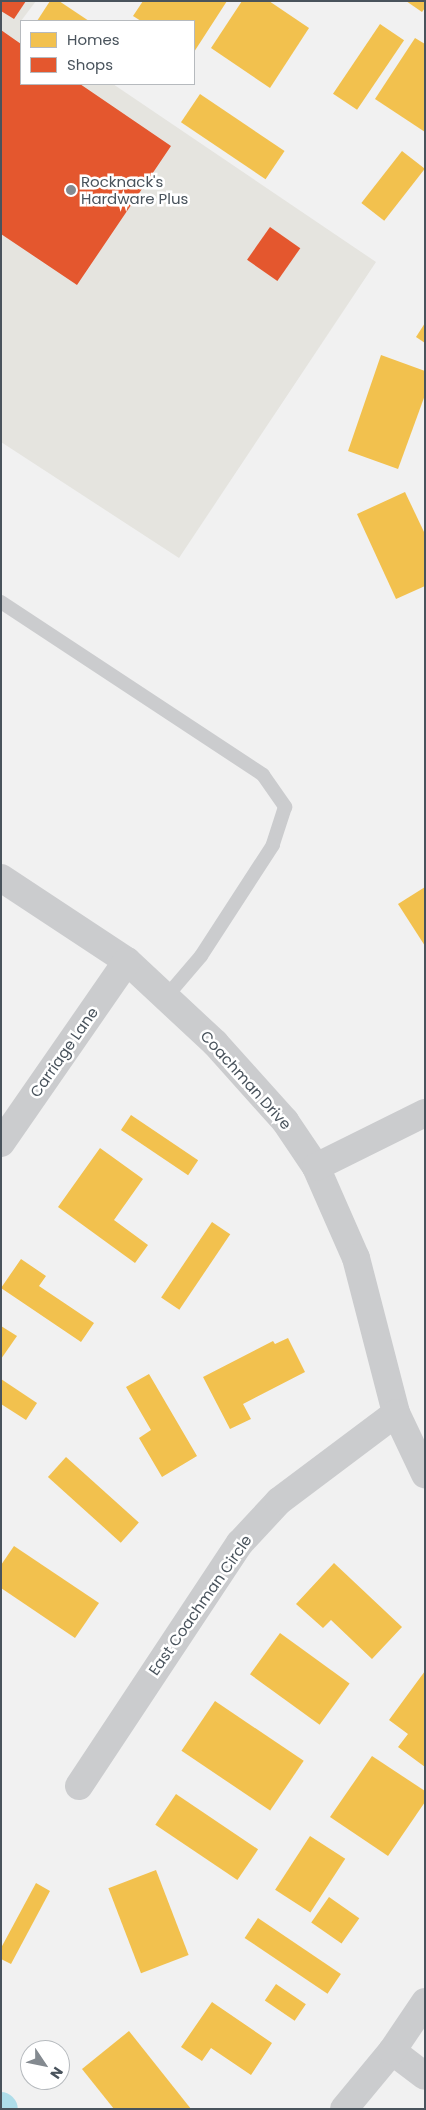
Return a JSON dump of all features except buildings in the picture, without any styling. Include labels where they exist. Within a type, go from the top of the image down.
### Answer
[{"type":"street","name":"Coachman Drive","points":[[1,878],[127,961],[215,1043],[285,1121],[316,1168],[356,1258],[396,1413],[425,1474]]},
{"type":"street","name":"Carriage Lane","points":[[1,1143],[127,961]]},
{"type":"street","points":[[316,1168],[425,1113]]},
{"type":"street","name":"East Coachman Circle","points":[[79,1786],[240,1543],[279,1501],[396,1413]]},
{"type":"street","points":[[344,2109],[392,2051],[425,2002]]},
{"type":"street","points":[[392,2051],[425,2076]]},
{"type":"lane","points":[[1,602],[263,775],[285,807],[272,845],[201,956],[166,997]]},
{"type":"shaded area","points":[[1,1],[36,1],[20,20],[20,85],[114,85],[376,262],[179,558],[1,442]]},
{"type":"place","name":"Rocknack's Hardware Plus","points":[[71,190]]}]
